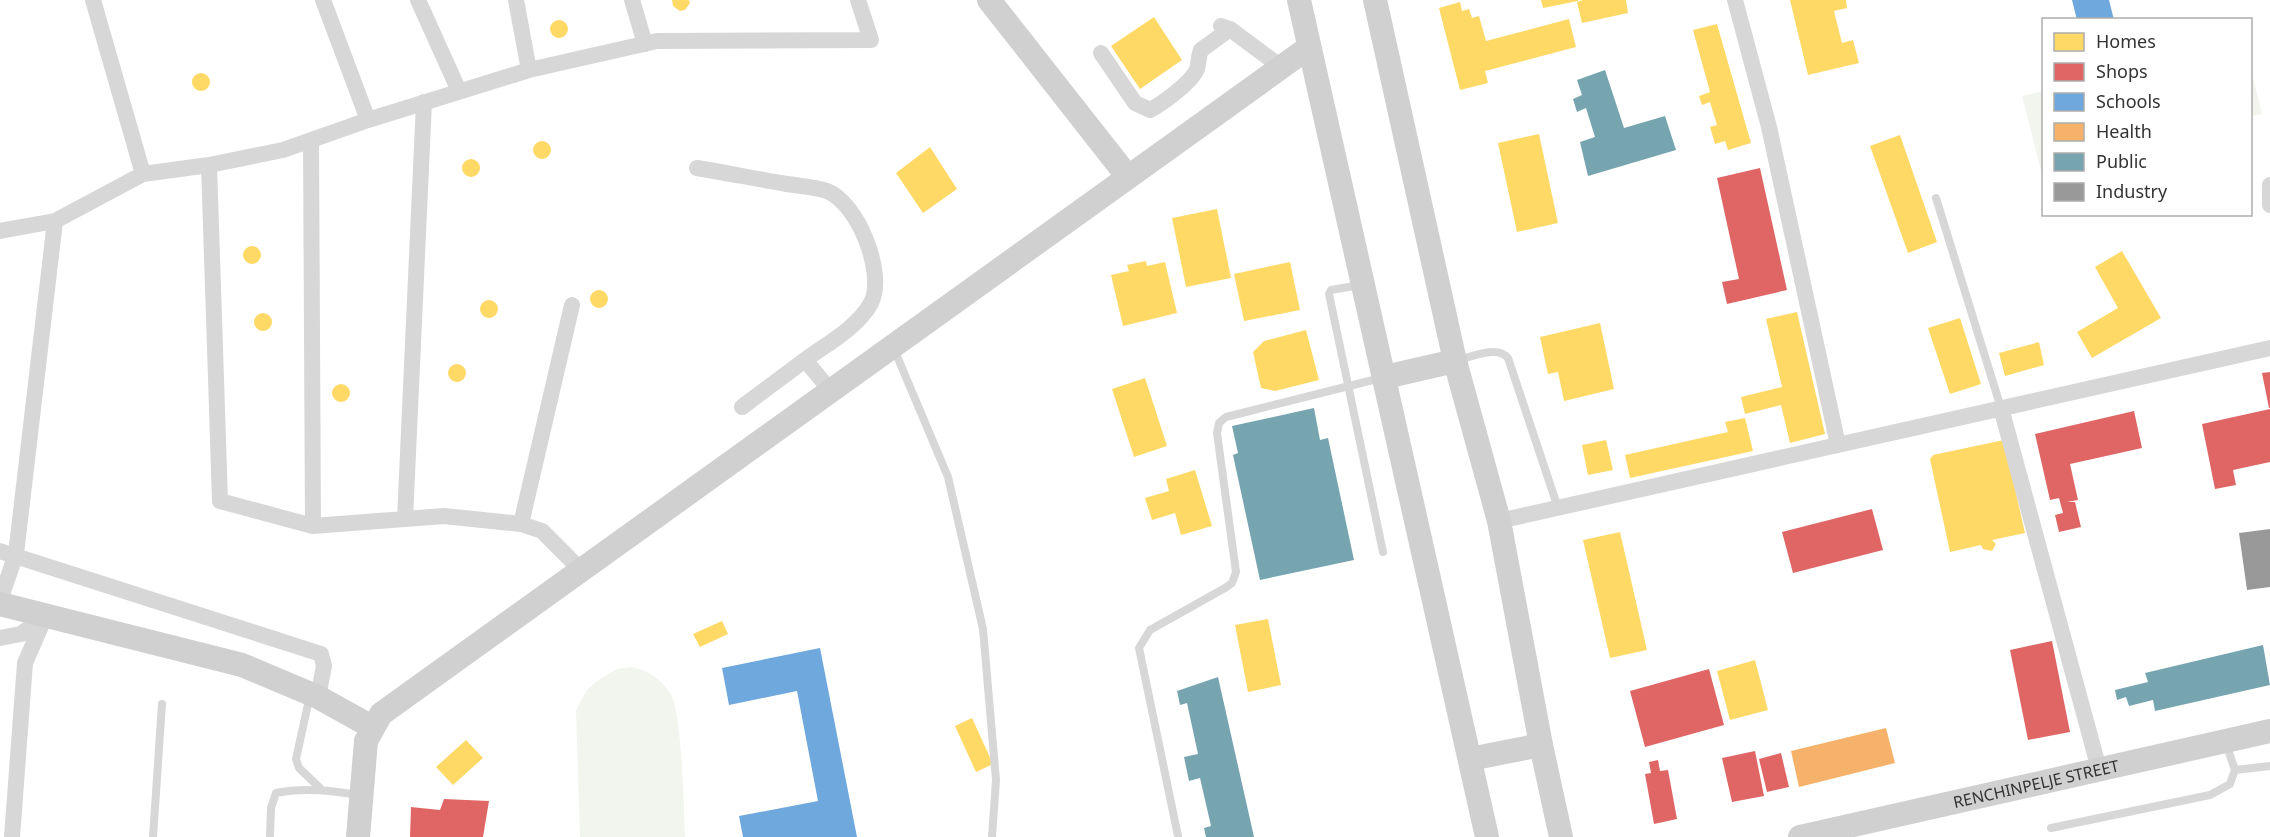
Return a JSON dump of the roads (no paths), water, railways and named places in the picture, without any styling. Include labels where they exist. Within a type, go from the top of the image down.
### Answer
[{"type":"street","points":[[93,0],[143,174]]},
{"type":"street","points":[[323,0],[368,120]]},
{"type":"street","points":[[418,0],[459,91]]},
{"type":"street","points":[[516,0],[529,70]]},
{"type":"street","points":[[633,0],[645,44]]},
{"type":"street","points":[[0,231],[55,221],[143,174],[209,165],[284,150],[423,102],[529,70],[657,41],[872,40],[858,0]]},
{"type":"street","points":[[990,0],[1128,177]]},
{"type":"street","points":[[1299,0],[1487,837]]},
{"type":"street","points":[[1375,0],[1455,361],[1499,521],[1541,746],[1561,837]]},
{"type":"street","points":[[1735,0],[1769,128],[1838,445]]},
{"type":"street","points":[[1101,53],[1135,103],[1150,110],[1162,103],[1191,78],[1198,67],[1201,50],[1225,28],[1281,67]]},
{"type":"street","points":[[358,837],[366,741],[381,714],[1308,48]]},
{"type":"street","points":[[405,519],[423,102]]},
{"type":"street","points":[[311,140],[313,526]]},
{"type":"street","points":[[209,165],[220,501],[313,526],[444,516],[521,524],[542,531],[581,570]]},
{"type":"street","points":[[697,168],[829,192],[848,208],[860,226],[867,242],[875,280],[870,303],[850,327],[742,407]]},
{"type":"street","points":[[2270,185],[2270,205]]},
{"type":"street","points":[[55,221],[0,602],[45,617],[242,665],[314,696],[372,727]]},
{"type":"street","points":[[521,524],[572,305]]},
{"type":"street","points":[[1499,521],[2270,348]]},
{"type":"street","points":[[806,360],[830,390]]},
{"type":"street","points":[[1385,377],[1455,361]]},
{"type":"street","points":[[2001,408],[2099,769]]},
{"type":"street","points":[[8,553],[321,654],[324,666],[314,696]]},
{"type":"street","points":[[0,638],[21,634],[45,617]]},
{"type":"street","points":[[12,837],[26,663],[45,617]]},
{"type":"street","name":"RENCHINPELJE STREET","points":[[1800,837],[1864,829],[2099,769],[2270,731]]},
{"type":"street","points":[[1470,759],[1541,746]]},
{"type":"lane","points":[[1936,198],[2001,408]]},
{"type":"lane","points":[[1363,284],[1331,290],[1329,294],[1383,552]]},
{"type":"lane","points":[[892,346],[948,477],[983,629],[996,780],[992,837]]},
{"type":"lane","points":[[1455,361],[1496,351],[1504,353],[1509,358],[1558,508]]},
{"type":"lane","points":[[1178,836],[1139,648],[1150,630],[1225,588],[1232,583],[1236,572],[1217,433],[1219,423],[1226,417],[1385,377]]},
{"type":"lane","points":[[314,696],[296,759],[299,768],[322,790]]},
{"type":"lane","points":[[153,837],[162,704]]},
{"type":"lane","points":[[2050,828],[2211,795],[2230,784],[2235,770],[2225,741]]},
{"type":"lane","points":[[2235,770],[2270,766]]},
{"type":"lane","points":[[270,837],[271,808],[276,794],[289,790],[322,790],[361,795]]}]
